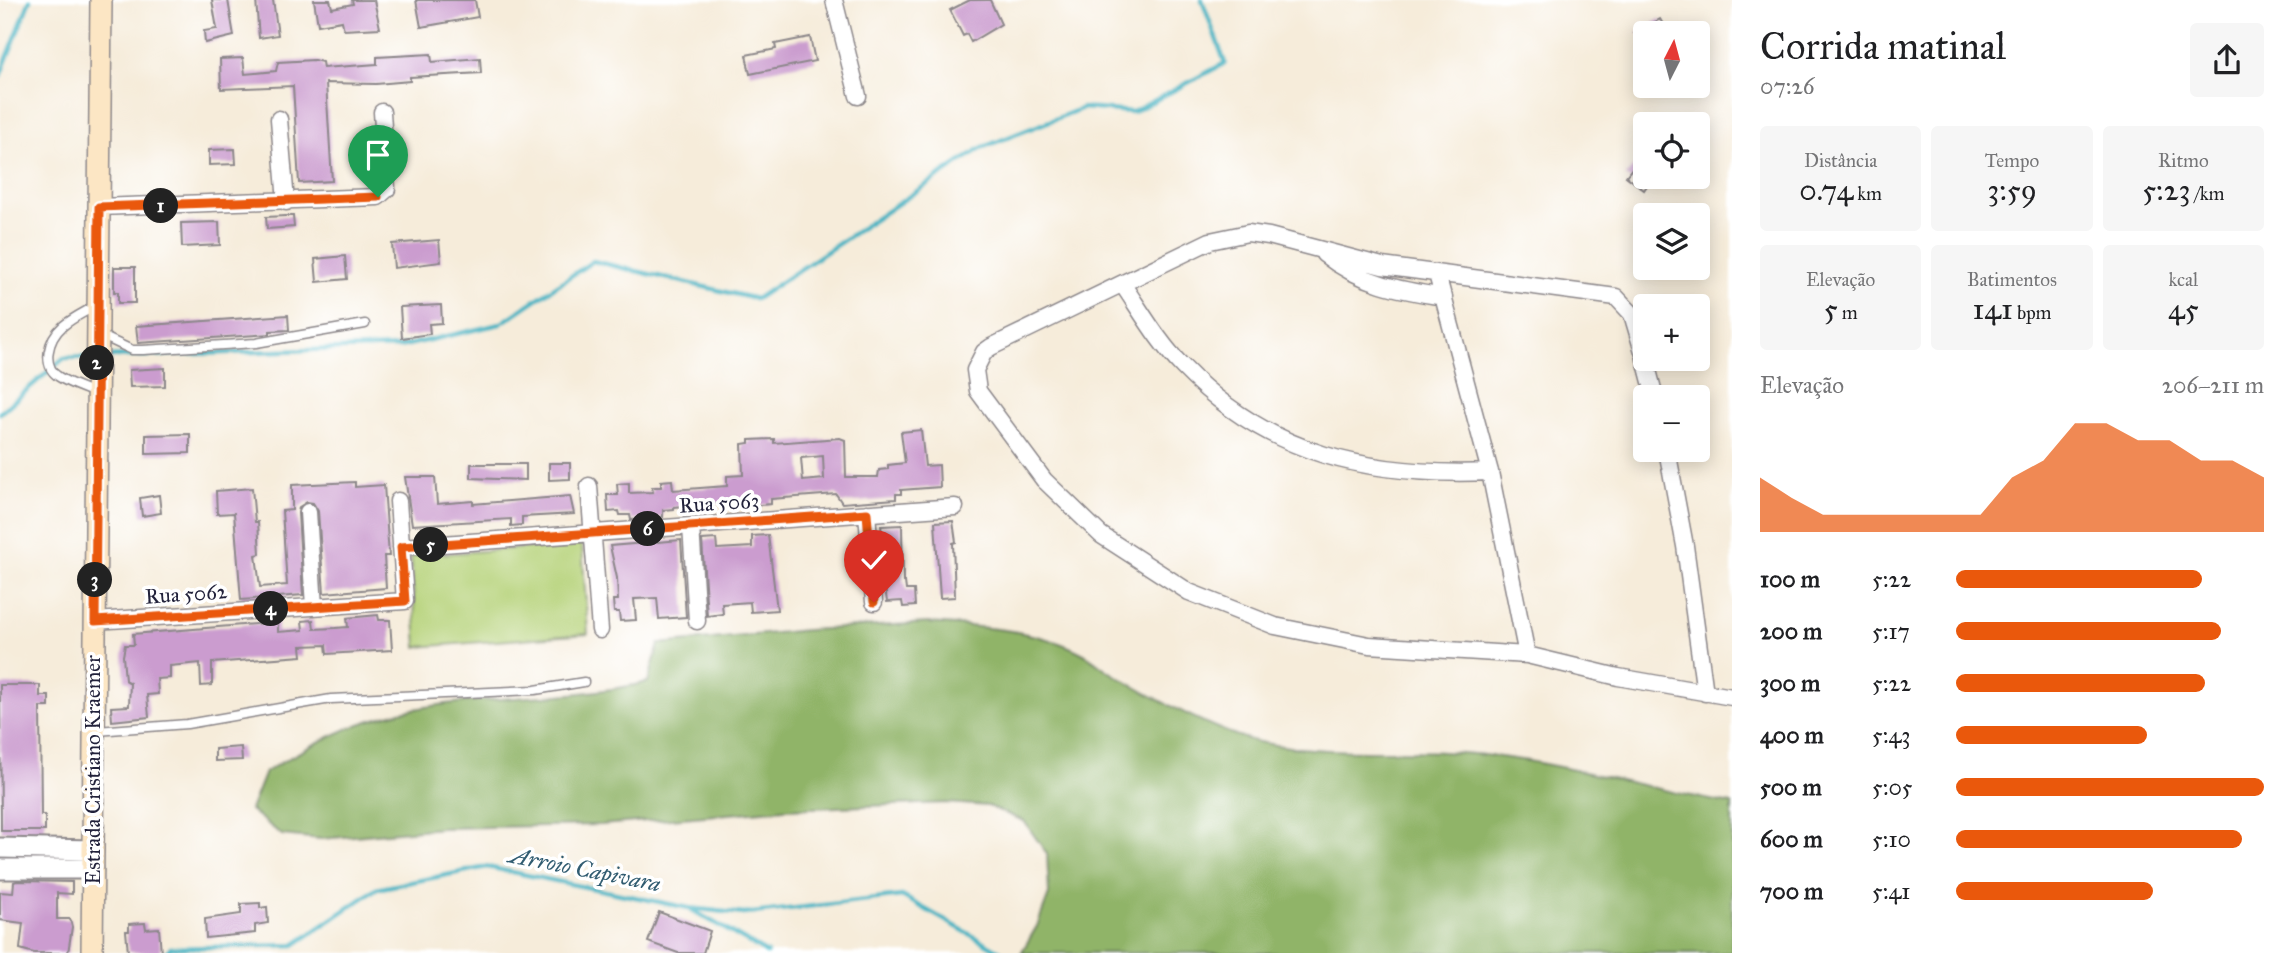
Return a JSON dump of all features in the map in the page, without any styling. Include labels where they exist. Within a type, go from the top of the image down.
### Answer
[{"type":"main road","name":"Estrada Cristiano Kraemer","points":[[92,953],[101,0]]},
{"type":"street","points":[[834,0],[858,96]]},
{"type":"street","points":[[99,207],[286,202],[383,195],[387,189],[382,112]]},
{"type":"street","points":[[279,119],[286,202]]},
{"type":"street","points":[[1633,317],[1616,297],[1382,266],[1269,236],[1230,235],[1210,241],[991,346],[984,352],[975,370],[975,381],[983,399],[1036,470],[1101,535],[1189,592],[1275,626],[1370,645],[1527,655],[1618,677],[1732,698]]},
{"type":"street","points":[[1319,250],[1348,273],[1367,281],[1388,288],[1444,298]]},
{"type":"street","points":[[1437,274],[1490,472],[1527,655]]},
{"type":"street","points":[[1123,285],[1181,365],[1230,408],[1271,432],[1320,454],[1381,470],[1490,472]]},
{"type":"street","points":[[1669,462],[1685,546],[1705,693]]},
{"type":"street","points":[[589,486],[600,631]]},
{"type":"street","points":[[398,501],[401,547]]},
{"type":"street","name":"Rua 5063","points":[[401,547],[955,507]]},
{"type":"street","points":[[307,512],[314,607]]},
{"type":"street","points":[[867,513],[874,602]]},
{"type":"street","points":[[691,526],[698,621]]},
{"type":"street","name":"Rua 5062","points":[[95,621],[405,601],[401,547]]},
{"type":"street","points":[[0,848],[93,859]]},
{"type":"street","points":[[0,869],[93,859]]},
{"type":"lane","points":[[97,394],[57,376],[48,365],[48,356],[52,339],[62,326],[98,304]]},
{"type":"lane","points":[[98,339],[132,350],[143,350],[256,343],[365,324]]},
{"type":"lane","points":[[94,731],[187,724],[331,699],[535,690],[584,682]]},
{"type":"green space","points":[[582,544],[588,634],[417,647],[411,556]]},
{"type":"green space","points":[[929,623],[1009,631],[1048,639],[1088,656],[1111,673],[1186,713],[1224,731],[1259,742],[1310,749],[1495,756],[1732,804],[1732,953],[1021,953],[1037,926],[1049,894],[1047,854],[1024,821],[988,806],[947,803],[785,809],[601,825],[442,828],[321,839],[282,835],[250,810],[265,772],[330,736],[371,720],[439,705],[579,693],[648,682],[659,644],[807,630]]},
{"type":"building","points":[[212,0],[228,0],[234,36],[205,43],[204,31],[217,29]]},
{"type":"building","points":[[256,0],[273,0],[278,35],[259,38]]},
{"type":"building","points":[[314,0],[330,0],[332,8],[353,4],[352,0],[374,0],[380,28],[344,30],[342,21],[318,25]]},
{"type":"building","points":[[416,0],[475,0],[478,17],[421,27]]},
{"type":"building","points":[[970,0],[990,0],[1001,24],[971,42],[967,34],[963,36],[950,10]]},
{"type":"building","points":[[810,37],[815,61],[750,74],[746,55],[776,49],[775,44]]},
{"type":"building","points":[[431,54],[432,62],[480,58],[481,73],[410,77],[410,81],[376,84],[326,83],[332,181],[299,183],[293,86],[221,89],[220,59],[243,58],[245,74],[276,71],[278,62],[314,60],[322,62],[323,68],[377,64],[377,57]]},
{"type":"building","points":[[235,149],[236,164],[209,165],[209,150]]},
{"type":"building","points":[[1633,167],[1633,181],[1626,176]]},
{"type":"building","points":[[293,216],[294,227],[267,229],[266,217]]},
{"type":"building","points":[[219,222],[220,245],[182,247],[181,223]]},
{"type":"building","points":[[439,240],[441,262],[394,268],[392,244]]},
{"type":"building","points":[[345,256],[347,279],[317,282],[315,259]]},
{"type":"building","points":[[114,267],[135,267],[135,303],[118,303],[118,292],[114,292]]},
{"type":"building","points":[[441,305],[442,323],[429,324],[430,334],[402,338],[400,307]]},
{"type":"building","points":[[288,315],[289,330],[270,331],[270,334],[138,343],[136,326]]},
{"type":"building","points":[[165,368],[165,386],[130,387],[129,370]]},
{"type":"building","points":[[921,430],[925,466],[939,465],[940,487],[901,490],[901,494],[896,494],[896,499],[842,503],[836,494],[771,499],[771,504],[750,506],[749,501],[674,507],[663,510],[663,517],[631,520],[630,515],[620,515],[619,511],[608,512],[607,495],[618,495],[617,484],[629,483],[629,493],[653,492],[652,487],[661,487],[661,481],[672,480],[673,490],[727,486],[727,476],[743,475],[742,444],[749,443],[749,440],[774,439],[774,443],[840,438],[845,440],[846,477],[878,477],[879,470],[888,469],[888,465],[905,463],[901,432]],"holes":[[[823,456],[824,479],[803,481],[801,458]]]},
{"type":"building","points":[[190,434],[190,453],[146,454],[146,435]]},
{"type":"building","points":[[549,463],[570,463],[570,479],[549,480]]},
{"type":"building","points":[[471,464],[526,464],[526,480],[471,478]]},
{"type":"building","points":[[405,477],[435,477],[437,504],[473,501],[473,504],[570,496],[574,514],[522,517],[522,525],[511,526],[511,519],[412,525]]},
{"type":"building","points":[[355,482],[355,487],[384,485],[389,556],[384,556],[386,588],[324,593],[318,511],[313,503],[307,502],[299,507],[298,513],[303,595],[241,600],[234,513],[217,514],[216,491],[252,488],[255,522],[258,522],[260,554],[256,555],[260,587],[287,585],[282,511],[292,510],[292,485]]},
{"type":"building","points":[[159,495],[161,513],[142,516],[140,498]]},
{"type":"building","points":[[953,521],[956,542],[953,543],[955,597],[940,598],[935,522]]},
{"type":"building","points":[[902,525],[903,582],[906,590],[914,590],[915,606],[903,607],[902,601],[887,602],[879,538],[883,537],[881,526]]},
{"type":"building","points":[[768,535],[777,610],[751,612],[750,602],[722,604],[723,614],[707,616],[702,540],[716,539],[717,549],[752,547],[752,536]]},
{"type":"building","points":[[681,540],[686,617],[659,619],[657,598],[634,599],[636,620],[620,621],[619,612],[614,612],[613,600],[618,600],[617,578],[610,546]]},
{"type":"building","points":[[378,615],[379,620],[390,620],[392,650],[327,654],[326,645],[301,646],[302,656],[212,663],[212,685],[201,686],[200,663],[170,666],[170,678],[157,679],[158,694],[147,695],[149,717],[112,721],[111,707],[129,706],[130,683],[125,680],[123,656],[125,645],[134,645],[133,634],[278,622],[278,632],[303,630],[302,621],[313,620],[314,629],[348,627],[347,618]]},
{"type":"building","points":[[0,685],[40,685],[40,696],[49,696],[49,707],[40,707],[41,815],[45,815],[45,831],[1,831]]},
{"type":"building","points":[[241,747],[242,760],[215,761],[215,749]]},
{"type":"building","points":[[14,882],[72,882],[72,894],[57,893],[57,919],[70,919],[72,927],[68,953],[34,953],[20,949],[23,923],[0,920],[0,892],[13,893]]},
{"type":"building","points":[[260,903],[260,908],[267,907],[268,923],[255,925],[255,933],[206,938],[205,919],[241,914],[241,904]]},
{"type":"building","points":[[659,912],[710,931],[703,953],[678,953],[648,942]]},
{"type":"building","points":[[145,923],[146,929],[159,928],[161,953],[128,952],[126,931],[129,931],[129,924]]},
{"type":"waterway","points":[[0,76],[30,0]]},
{"type":"waterway","points":[[104,357],[399,347],[500,324],[593,261],[756,299],[981,148],[1083,108],[1133,112],[1225,63],[1202,0]]},
{"type":"waterway","points":[[0,413],[64,358],[92,357]]},
{"type":"waterway","name":"Arroio Capivara","points":[[166,953],[170,948],[294,945],[376,889],[487,867],[689,908],[744,914],[902,896],[1003,953]]},
{"type":"waterway","points":[[692,910],[767,953]]},
{"type":"route","points":[[378,197],[99,207],[95,621],[405,601],[401,547],[867,513],[874,602]]}]
